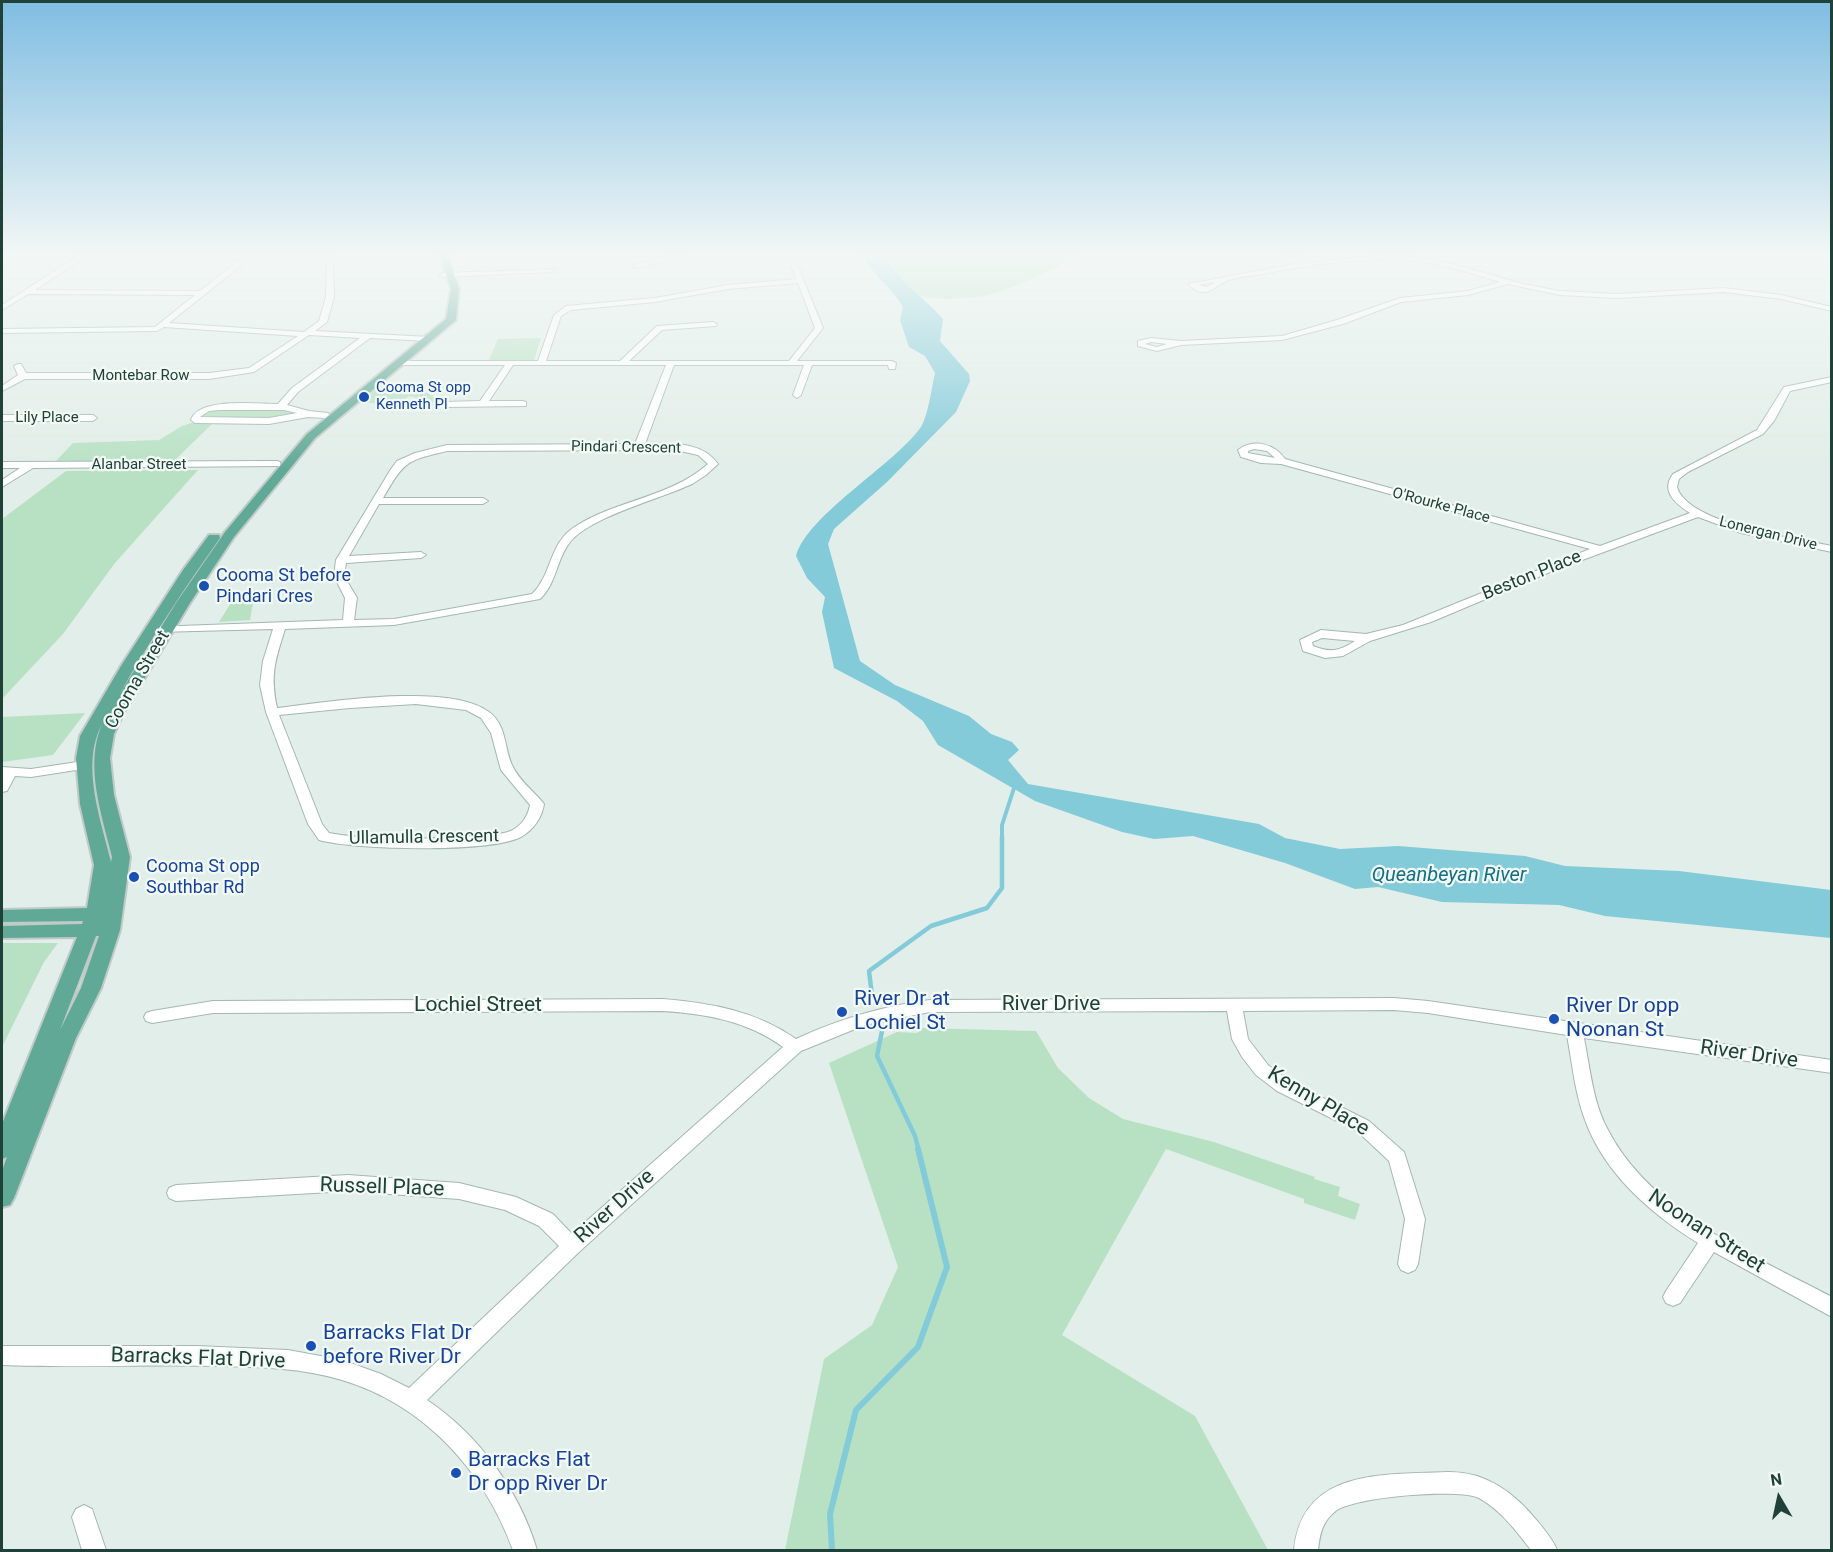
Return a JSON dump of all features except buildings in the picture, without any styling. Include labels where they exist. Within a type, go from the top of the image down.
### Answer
[{"type":"main road","name":"Cooma Street","points":[[330,415],[445,325]]},
{"type":"main road","name":"Cooma Street","points":[[102,922],[104,865],[88,804],[84,761],[88,736],[128,666],[190,570],[282,465],[330,415],[368,379],[410,346],[425,339]]},
{"type":"main road","points":[[368,379],[388,366],[399,363],[401,356],[410,346]]},
{"type":"main road","name":"Cooma Street","points":[[2,1150],[25,1086],[91,988],[102,922],[121,857],[106,795],[102,758],[106,734],[115,714],[168,628],[229,535],[282,465]]},
{"type":"main road","points":[[84,761],[102,758]]},
{"type":"main road","points":[[2,916],[102,922]]},
{"type":"main road","points":[[2,932],[102,922]]},
{"type":"main road","name":"Cooma Street","points":[[2,1198],[56,1040]]},
{"type":"street","name":"Montebar Row","points":[[23,376],[231,374],[258,366],[318,325]]},
{"type":"street","points":[[541,363],[554,325]]},
{"type":"street","points":[[622,363],[660,328],[694,325]]},
{"type":"street","points":[[791,363],[815,335],[818,325]]},
{"type":"street","points":[[1181,344],[1282,338],[1325,325]]},
{"type":"street","points":[[2,331],[160,327],[425,339]]},
{"type":"street","points":[[280,407],[295,390],[368,336]]},
{"type":"street","points":[[399,363],[892,363],[892,367]]},
{"type":"street","points":[[483,404],[511,363]]},
{"type":"street","points":[[639,447],[671,363]]},
{"type":"street","points":[[797,395],[810,363]]},
{"type":"street","points":[[2,389],[23,376],[18,366]]},
{"type":"street","name":"Lonergan Drive","points":[[1832,378],[1787,389],[1782,394],[1770,423],[1760,432],[1676,476],[1672,482],[1677,498],[1698,514],[1747,531],[1832,549]]},
{"type":"street","points":[[446,404],[523,404]]},
{"type":"street","points":[[308,414],[266,422],[204,422],[195,418],[200,412],[214,407],[280,407],[308,414],[330,415]]},
{"type":"street","name":"Lily Place","points":[[2,418],[93,418]]},
{"type":"street","name":"Pindari Crescent","points":[[152,629],[394,622],[536,597],[544,592],[557,553],[575,532],[600,517],[690,480],[707,471],[713,464],[709,457],[695,450],[639,447],[447,448],[418,455],[400,463],[394,471],[342,560]]},
{"type":"street","name":"O'Rourke Place","points":[[1282,461],[1601,549]]},
{"type":"street","name":"Alanbar Street","points":[[2,465],[282,465]]},
{"type":"street","points":[[2,484],[31,465]]},
{"type":"street","points":[[377,501],[483,501]]},
{"type":"street","name":"Beston Place","points":[[1366,638],[1396,632],[1427,622],[1516,582],[1698,514]]},
{"type":"street","points":[[348,625],[351,598],[339,576],[342,560],[421,555]]},
{"type":"street","name":"Ullamulla Crescent","points":[[272,712],[337,705],[446,701],[483,713],[500,738],[506,767],[537,804],[536,813],[523,830],[513,835],[486,841],[350,841],[324,837],[315,824],[272,712],[266,685],[269,661],[280,626]]},
{"type":"street","points":[[2,788],[6,772],[31,773],[84,761]]},
{"type":"street","name":"River Drive","points":[[411,1401],[572,1246],[795,1047],[852,1021],[888,1011],[922,1007],[1394,1004],[1428,1006],[1574,1030],[1832,1066]]},
{"type":"street","name":"Kenny Place","points":[[1234,1005],[1240,1039],[1262,1070],[1283,1086],[1364,1126],[1397,1157],[1415,1219],[1408,1264]]},
{"type":"street","name":"Lochiel Street","points":[[152,1017],[213,1007],[673,1006],[706,1009],[750,1020],[771,1030],[795,1047]]},
{"type":"street","name":"Noonan Street","points":[[1574,1030],[1585,1083],[1599,1130],[1625,1174],[1643,1192],[1711,1240],[1832,1308]]},
{"type":"street","name":"Russell Place","points":[[176,1192],[348,1183],[459,1191],[509,1203],[546,1220],[572,1246]]},
{"type":"street","points":[[1673,1298],[1711,1240]]},
{"type":"street","name":"Barracks Flat Drive","points":[[2,1356],[224,1357],[295,1362],[341,1370],[384,1387],[411,1401],[446,1427],[474,1455],[505,1500],[518,1526],[525,1551]]},
{"type":"street","points":[[1306,1551],[1307,1537],[1314,1520],[1325,1506],[1340,1496],[1369,1487],[1458,1483],[1476,1486],[1504,1501],[1523,1521],[1545,1551]]},
{"type":"street","points":[[84,1517],[94,1551]]},
{"type":"green space","points":[[541,338],[534,360],[489,360],[498,339]]},
{"type":"green space","points":[[375,391],[424,391],[441,401],[435,403],[409,396],[400,403],[361,403]]},
{"type":"green space","points":[[273,408],[295,413],[278,419],[201,416],[214,409]]},
{"type":"green space","points":[[191,423],[212,424],[174,461],[56,461],[73,443],[159,440]]},
{"type":"green space","points":[[198,470],[115,563],[63,634],[2,699],[2,519],[66,471]]},
{"type":"green space","points":[[255,591],[250,620],[219,622],[237,593]]},
{"type":"green space","points":[[85,713],[53,755],[2,762],[2,717]]},
{"type":"green space","points":[[2,943],[58,943],[44,962],[2,1047]]},
{"type":"green space","points":[[921,1028],[1036,1031],[1058,1068],[1089,1098],[1123,1119],[1214,1142],[1315,1177],[1314,1179],[1340,1187],[1338,1196],[1360,1204],[1355,1220],[1304,1203],[1304,1199],[1166,1149],[1062,1335],[1195,1416],[1268,1550],[785,1550],[824,1359],[872,1325],[898,1267],[829,1063],[897,1032],[917,1033]]},
{"type":"water","name":"Queanbeyan River","points":[[902,325],[942,325],[940,341],[969,374],[970,381],[956,412],[887,482],[834,529],[828,544],[860,661],[895,685],[969,716],[991,734],[1012,742],[1019,750],[1008,760],[1028,784],[1259,824],[1285,838],[1340,849],[1398,846],[1525,856],[1565,866],[1679,871],[1831,890],[1831,938],[1605,916],[1559,905],[1442,902],[1378,887],[1355,889],[1285,863],[1193,836],[1154,839],[1122,832],[1035,801],[938,745],[923,721],[897,701],[834,668],[822,612],[825,597],[807,578],[796,556],[803,540],[816,524],[892,457],[921,427],[930,401],[935,373],[925,356],[909,347]]},
{"type":"waterway","points":[[872,995],[869,971],[931,926],[987,908],[1002,888],[1002,825],[1015,785]]},
{"type":"waterway","points":[[882,1031],[877,1056],[915,1136],[919,1151]]},
{"type":"waterway","points":[[832,1550],[830,1514],[856,1410],[918,1347],[947,1267],[918,1149]]},
{"type":"place","name":"Cooma St opp Kenneth Pl","points":[[364,397]]},
{"type":"place","name":"Cooma St before Pindari Cres","points":[[204,586]]},
{"type":"place","name":"Cooma St opp Southbar Rd","points":[[134,877]]},
{"type":"place","name":"River Dr at Lochiel St","points":[[842,1012]]},
{"type":"place","name":"River Dr opp Noonan St","points":[[1554,1019]]},
{"type":"place","name":"Barracks Flat Dr before River Dr","points":[[311,1346]]},
{"type":"place","name":"Barracks Flat Dr opp River Dr","points":[[456,1473]]}]
